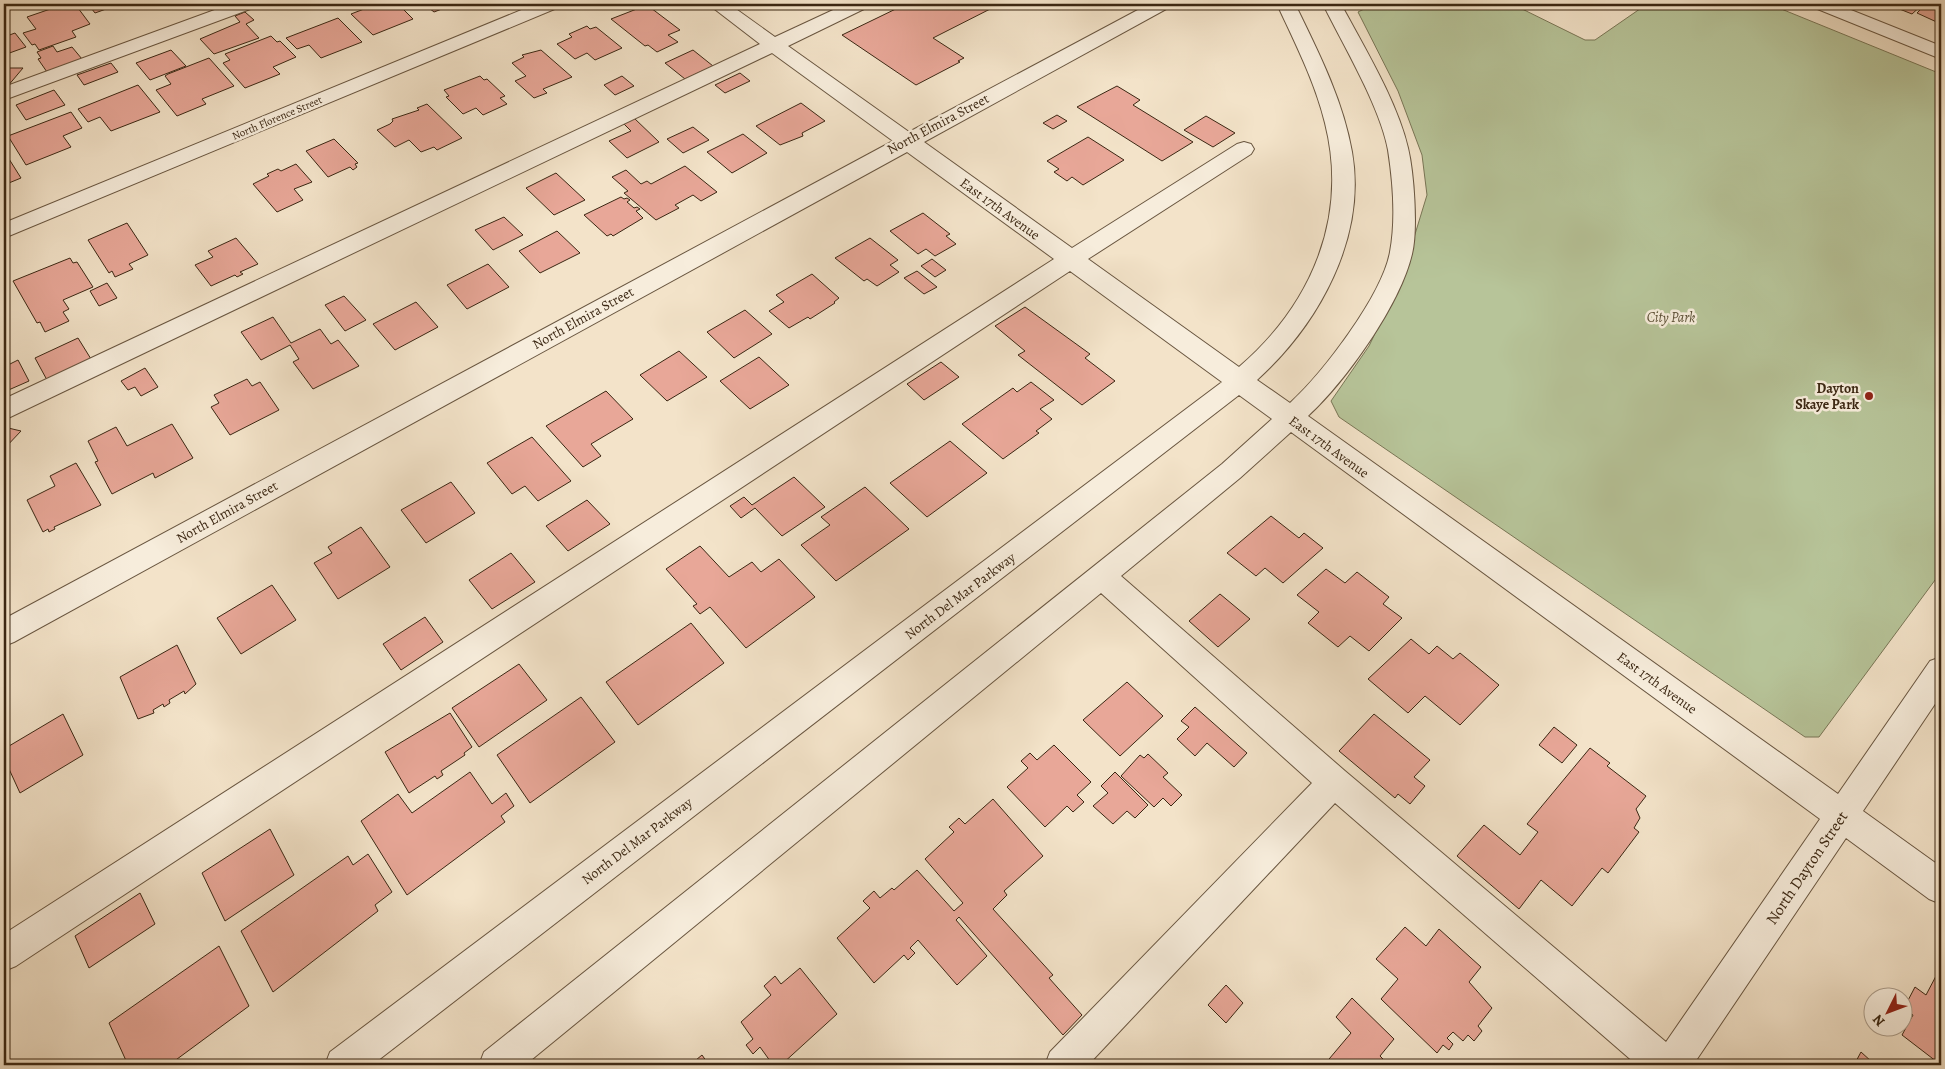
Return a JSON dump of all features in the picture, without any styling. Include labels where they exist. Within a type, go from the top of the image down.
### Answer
[{"type":"street","points":[[4,94],[247,4]]},
{"type":"street","name":"North Florence Street","points":[[4,231],[551,4]]},
{"type":"street","name":"East 17th Avenue","points":[[718,4],[1070,260],[1941,887]]},
{"type":"street","points":[[4,410],[860,4]]},
{"type":"street","name":"North Elmira Street","points":[[4,633],[906,141],[1162,4]]},
{"type":"street","name":"North Del Mar Parkway","points":[[343,1065],[1069,513],[1238,381],[1279,344],[1300,316],[1326,267],[1344,213],[1346,182],[1341,144],[1329,98],[1286,4]]},
{"type":"street","points":[[497,1065],[1101,576],[1291,419],[1315,395],[1360,336],[1386,291],[1400,254],[1404,216],[1398,148],[1385,110],[1332,4]]},
{"type":"street","points":[[1821,4],[1941,53]]},
{"type":"street","points":[[4,954],[1070,260],[1244,149]]},
{"type":"street","points":[[1101,576],[1334,782],[1665,1065]]},
{"type":"street","name":"North Dayton Street","points":[[1672,1065],[1941,670]]},
{"type":"street","points":[[1063,1065],[1334,782]]},
{"type":"green space","name":"City Park","points":[[1374,4],[1512,4],[1585,40],[1595,40],[1647,4],[1769,4],[1941,74],[1941,572],[1819,737],[1805,737],[1339,417],[1331,401],[1369,346],[1401,280],[1427,195],[1422,155],[1398,91],[1358,12]]},
{"type":"building","points":[[65,4],[75,4],[90,24],[72,31],[76,37],[39,50],[35,44],[32,45],[23,33],[36,29],[27,17]]},
{"type":"building","points":[[88,4],[120,4],[95,13]]},
{"type":"building","points":[[377,4],[410,4],[402,8],[413,19],[373,35],[351,14]]},
{"type":"building","points":[[424,4],[455,4],[434,12]]},
{"type":"building","points":[[906,4],[1000,4],[933,38],[964,58],[958,61],[960,62],[916,85],[842,35]]},
{"type":"building","points":[[1887,4],[1923,4],[1912,14]]},
{"type":"building","points":[[647,5],[680,30],[668,35],[678,42],[657,52],[648,45],[645,46],[611,19]]},
{"type":"building","points":[[1925,5],[1941,9],[1941,24],[1917,13]]},
{"type":"building","points":[[245,12],[254,20],[246,24],[259,38],[214,54],[200,39],[240,22],[235,16]]},
{"type":"building","points":[[338,18],[362,42],[321,58],[309,45],[297,49],[286,38]]},
{"type":"building","points":[[587,26],[590,29],[596,27],[622,48],[595,60],[587,53],[575,59],[557,44],[572,37],[569,34]]},
{"type":"building","points":[[15,33],[26,47],[4,55],[4,37]]},
{"type":"building","points":[[271,36],[277,42],[280,41],[296,57],[273,67],[280,74],[245,88],[223,63],[230,60],[225,54]]},
{"type":"building","points":[[53,46],[57,52],[72,47],[82,59],[47,72],[38,59],[41,58],[37,52]]},
{"type":"building","points":[[171,50],[186,66],[150,80],[136,63]]},
{"type":"building","points":[[541,50],[572,77],[543,89],[547,93],[534,98],[515,81],[526,76],[512,63],[524,57],[522,55]]},
{"type":"building","points":[[693,50],[713,66],[685,79],[665,63]]},
{"type":"building","points":[[209,58],[234,86],[202,99],[206,104],[177,116],[156,90],[171,84],[165,76],[168,74]]},
{"type":"building","points":[[111,63],[118,72],[84,85],[77,75]]},
{"type":"building","points":[[4,68],[23,68],[7,87],[4,87]]},
{"type":"building","points":[[740,73],[750,81],[725,93],[715,85]]},
{"type":"building","points":[[480,76],[484,80],[487,79],[505,96],[500,98],[507,104],[483,115],[476,108],[463,114],[446,97],[449,96],[444,90]]},
{"type":"building","points":[[622,76],[634,86],[615,95],[604,85]]},
{"type":"building","points":[[138,85],[160,112],[111,131],[100,117],[88,122],[78,109]]},
{"type":"building","points":[[1117,86],[1140,100],[1133,105],[1193,142],[1162,161],[1077,107]]},
{"type":"building","points":[[54,90],[65,105],[26,120],[16,105]]},
{"type":"building","points":[[801,103],[825,121],[802,133],[803,136],[780,145],[756,126]]},
{"type":"building","points":[[427,104],[462,138],[437,150],[434,147],[421,152],[409,140],[395,147],[377,130],[390,124],[393,121],[392,119],[419,110],[417,108]]},
{"type":"building","points":[[71,112],[82,128],[63,136],[71,147],[26,165],[8,136]]},
{"type":"building","points":[[1057,115],[1067,121],[1053,129],[1043,123]]},
{"type":"building","points":[[1206,116],[1235,133],[1213,147],[1184,130]]},
{"type":"building","points":[[634,118],[659,142],[627,158],[609,141],[631,131],[623,123]]},
{"type":"building","points":[[693,127],[709,140],[683,153],[667,139]]},
{"type":"building","points":[[743,134],[767,153],[732,173],[707,152]]},
{"type":"building","points":[[1088,137],[1124,160],[1083,185],[1072,177],[1067,181],[1054,172],[1059,169],[1047,161]]},
{"type":"building","points":[[334,139],[358,163],[355,164],[357,167],[353,170],[350,167],[328,177],[306,151]]},
{"type":"building","points":[[4,151],[21,178],[4,185]]},
{"type":"building","points":[[296,164],[312,182],[294,189],[303,200],[277,212],[253,184],[269,176],[267,174],[278,169],[281,171]]},
{"type":"building","points":[[685,166],[717,192],[701,201],[693,195],[675,205],[679,208],[656,220],[624,193],[628,191],[612,177],[626,170],[641,184],[647,181],[651,184]]},
{"type":"building","points":[[556,173],[585,200],[554,215],[526,188]]},
{"type":"building","points":[[621,197],[630,200],[627,202],[634,208],[640,209],[636,211],[643,218],[613,236],[611,234],[607,236],[584,215]]},
{"type":"building","points":[[923,213],[950,234],[946,236],[956,244],[935,256],[926,249],[918,254],[890,231]]},
{"type":"building","points":[[504,217],[523,235],[493,250],[475,230]]},
{"type":"building","points":[[127,223],[148,255],[129,264],[133,269],[115,277],[112,271],[109,273],[88,240]]},
{"type":"building","points":[[557,231],[580,253],[540,273],[519,251]]},
{"type":"building","points":[[236,238],[258,264],[240,272],[243,274],[237,277],[235,275],[211,286],[195,265],[213,257],[208,251]]},
{"type":"building","points":[[870,238],[898,260],[890,265],[899,272],[877,286],[867,279],[864,281],[835,258]]},
{"type":"building","points":[[70,258],[73,263],[77,262],[93,287],[63,300],[69,309],[63,312],[69,321],[45,332],[40,322],[37,323],[13,281]]},
{"type":"building","points":[[932,259],[946,270],[935,277],[921,266]]},
{"type":"building","points":[[488,264],[509,287],[467,309],[447,285]]},
{"type":"building","points":[[917,271],[937,287],[924,294],[904,278]]},
{"type":"building","points":[[812,274],[839,298],[835,303],[810,319],[808,317],[789,328],[769,311],[784,302],[776,295]]},
{"type":"building","points":[[107,283],[117,298],[99,306],[90,291]]},
{"type":"building","points":[[344,296],[366,320],[345,331],[325,305]]},
{"type":"building","points":[[416,302],[438,327],[395,350],[373,324]]},
{"type":"building","points":[[1025,307],[1090,354],[1085,358],[1115,381],[1082,405],[1018,355],[1025,351],[995,326]]},
{"type":"building","points":[[745,310],[772,334],[734,358],[707,332]]},
{"type":"building","points":[[273,317],[291,343],[320,329],[331,344],[338,340],[359,366],[313,389],[293,362],[299,359],[290,345],[261,360],[241,332]]},
{"type":"building","points":[[78,338],[91,359],[47,380],[35,358]]},
{"type":"building","points":[[679,351],[707,377],[667,401],[640,375]]},
{"type":"building","points":[[759,357],[789,385],[750,409],[720,381]]},
{"type":"building","points":[[18,360],[29,381],[4,392],[4,367]]},
{"type":"building","points":[[941,362],[959,377],[924,400],[907,384]]},
{"type":"building","points":[[145,368],[158,387],[141,396],[135,387],[128,390],[121,381]]},
{"type":"building","points":[[247,379],[252,386],[260,382],[279,410],[230,435],[211,407],[219,403],[214,395]]},
{"type":"building","points":[[1031,382],[1054,400],[1040,409],[1052,419],[1036,431],[1039,433],[1003,459],[962,424],[1013,388],[1017,392]]},
{"type":"building","points":[[606,391],[633,419],[591,444],[601,456],[583,467],[546,426]]},
{"type":"building","points":[[172,424],[193,458],[155,478],[153,473],[112,494],[95,462],[98,461],[88,441],[116,427],[127,446]]},
{"type":"building","points":[[4,427],[21,431],[4,449]]},
{"type":"building","points":[[532,437],[571,481],[538,501],[525,486],[512,494],[487,463]]},
{"type":"building","points":[[950,441],[987,473],[927,517],[890,483]]},
{"type":"building","points":[[76,463],[101,505],[54,527],[55,529],[49,532],[48,529],[43,532],[27,500],[55,486],[50,476]]},
{"type":"building","points":[[794,477],[825,507],[782,536],[755,508],[741,518],[730,506],[744,497],[752,505]]},
{"type":"building","points":[[451,482],[475,513],[426,543],[401,510]]},
{"type":"building","points":[[865,487],[909,529],[836,581],[801,545],[830,525],[821,517]]},
{"type":"building","points":[[587,500],[610,524],[568,551],[546,526]]},
{"type":"building","points":[[1271,516],[1299,538],[1304,533],[1323,548],[1283,583],[1265,568],[1256,576],[1227,553]]},
{"type":"building","points":[[361,527],[390,567],[338,599],[314,563],[332,553],[328,547]]},
{"type":"building","points":[[700,546],[729,577],[752,562],[761,572],[779,559],[815,597],[746,648],[710,607],[700,614],[693,606],[697,604],[666,569]]},
{"type":"building","points":[[511,553],[535,582],[492,609],[469,580]]},
{"type":"building","points":[[1326,569],[1345,583],[1357,572],[1389,597],[1383,604],[1402,618],[1369,651],[1350,636],[1338,647],[1308,623],[1319,612],[1297,595]]},
{"type":"building","points":[[272,585],[296,620],[241,654],[217,618]]},
{"type":"building","points":[[1220,594],[1250,619],[1218,647],[1189,621]]},
{"type":"building","points":[[425,617],[443,642],[401,670],[383,644]]},
{"type":"building","points":[[691,623],[724,663],[638,725],[606,682]]},
{"type":"building","points":[[1411,639],[1429,654],[1437,646],[1453,659],[1460,653],[1499,685],[1460,725],[1425,696],[1408,713],[1368,679]]},
{"type":"building","points":[[177,645],[196,684],[185,694],[184,691],[169,700],[170,703],[164,707],[163,704],[153,710],[154,713],[138,719],[120,677]]},
{"type":"building","points":[[519,664],[547,700],[479,747],[452,708]]},
{"type":"building","points":[[1127,682],[1163,716],[1120,756],[1083,720]]},
{"type":"building","points":[[581,697],[615,742],[530,803],[497,755]]},
{"type":"building","points":[[1195,707],[1247,753],[1234,767],[1207,743],[1195,756],[1177,739],[1189,727],[1181,721]]},
{"type":"building","points":[[450,713],[472,747],[464,753],[465,755],[441,771],[443,775],[437,779],[435,776],[409,793],[385,752]]},
{"type":"building","points":[[63,714],[83,755],[20,793],[4,758],[4,749]]},
{"type":"building","points":[[1374,714],[1430,760],[1414,777],[1425,786],[1410,804],[1398,794],[1395,798],[1339,751]]},
{"type":"building","points":[[1554,727],[1577,745],[1562,763],[1539,745]]},
{"type":"building","points":[[1054,745],[1091,782],[1077,795],[1084,802],[1073,812],[1067,806],[1045,827],[1007,787],[1028,768],[1021,761],[1030,753],[1037,760]]},
{"type":"building","points":[[1590,748],[1610,763],[1607,766],[1646,796],[1636,809],[1640,818],[1634,828],[1639,832],[1608,873],[1602,868],[1572,906],[1541,880],[1519,909],[1457,856],[1484,825],[1520,855],[1538,832],[1527,824]]},
{"type":"building","points":[[1148,754],[1168,773],[1163,777],[1182,795],[1171,806],[1163,798],[1154,807],[1121,776],[1140,755],[1144,758]]},
{"type":"building","points":[[470,772],[492,804],[506,793],[514,806],[501,816],[505,822],[407,895],[361,821],[398,794],[412,813]]},
{"type":"building","points":[[1115,772],[1148,805],[1135,818],[1127,811],[1113,824],[1093,806],[1108,793],[1101,786]]},
{"type":"building","points":[[993,799],[1043,856],[1004,891],[1007,895],[993,909],[1053,975],[1049,978],[1082,1015],[1063,1035],[959,917],[956,920],[987,956],[957,985],[918,940],[910,948],[915,953],[908,960],[904,955],[874,983],[837,938],[870,908],[863,901],[874,891],[880,898],[892,888],[894,890],[917,870],[954,911],[963,903],[925,859],[954,832],[949,827],[959,818],[965,824]]},
{"type":"building","points":[[270,829],[294,875],[225,921],[202,873]]},
{"type":"building","points":[[368,854],[392,892],[375,905],[378,911],[273,992],[241,931],[348,856],[353,865]]},
{"type":"building","points":[[140,893],[155,924],[89,968],[75,936]]},
{"type":"building","points":[[1405,927],[1426,946],[1439,929],[1481,967],[1469,982],[1492,1008],[1478,1026],[1482,1031],[1474,1041],[1468,1035],[1463,1041],[1453,1032],[1447,1038],[1453,1044],[1449,1050],[1443,1045],[1437,1053],[1381,999],[1398,979],[1376,959]]},
{"type":"building","points":[[219,946],[249,1006],[169,1065],[128,1065],[109,1023]]},
{"type":"building","points":[[800,968],[837,1014],[781,1065],[773,1065],[760,1047],[753,1054],[746,1045],[753,1039],[741,1022],[771,995],[764,986],[775,976],[781,984]]},
{"type":"building","points":[[1936,976],[1941,980],[1941,1065],[1903,1036],[1912,1036],[1912,993],[1915,987],[1926,995]]},
{"type":"building","points":[[1226,985],[1243,1003],[1226,1023],[1208,1005]]},
{"type":"building","points":[[1352,998],[1394,1039],[1380,1056],[1389,1065],[1324,1065],[1351,1033],[1336,1017]]},
{"type":"building","points":[[1861,1052],[1872,1062],[1880,1065],[1854,1065]]},
{"type":"building","points":[[702,1055],[709,1065],[690,1065]]},
{"type":"place","name":"Dayton Skaye Park","points":[[1869,396]]}]
